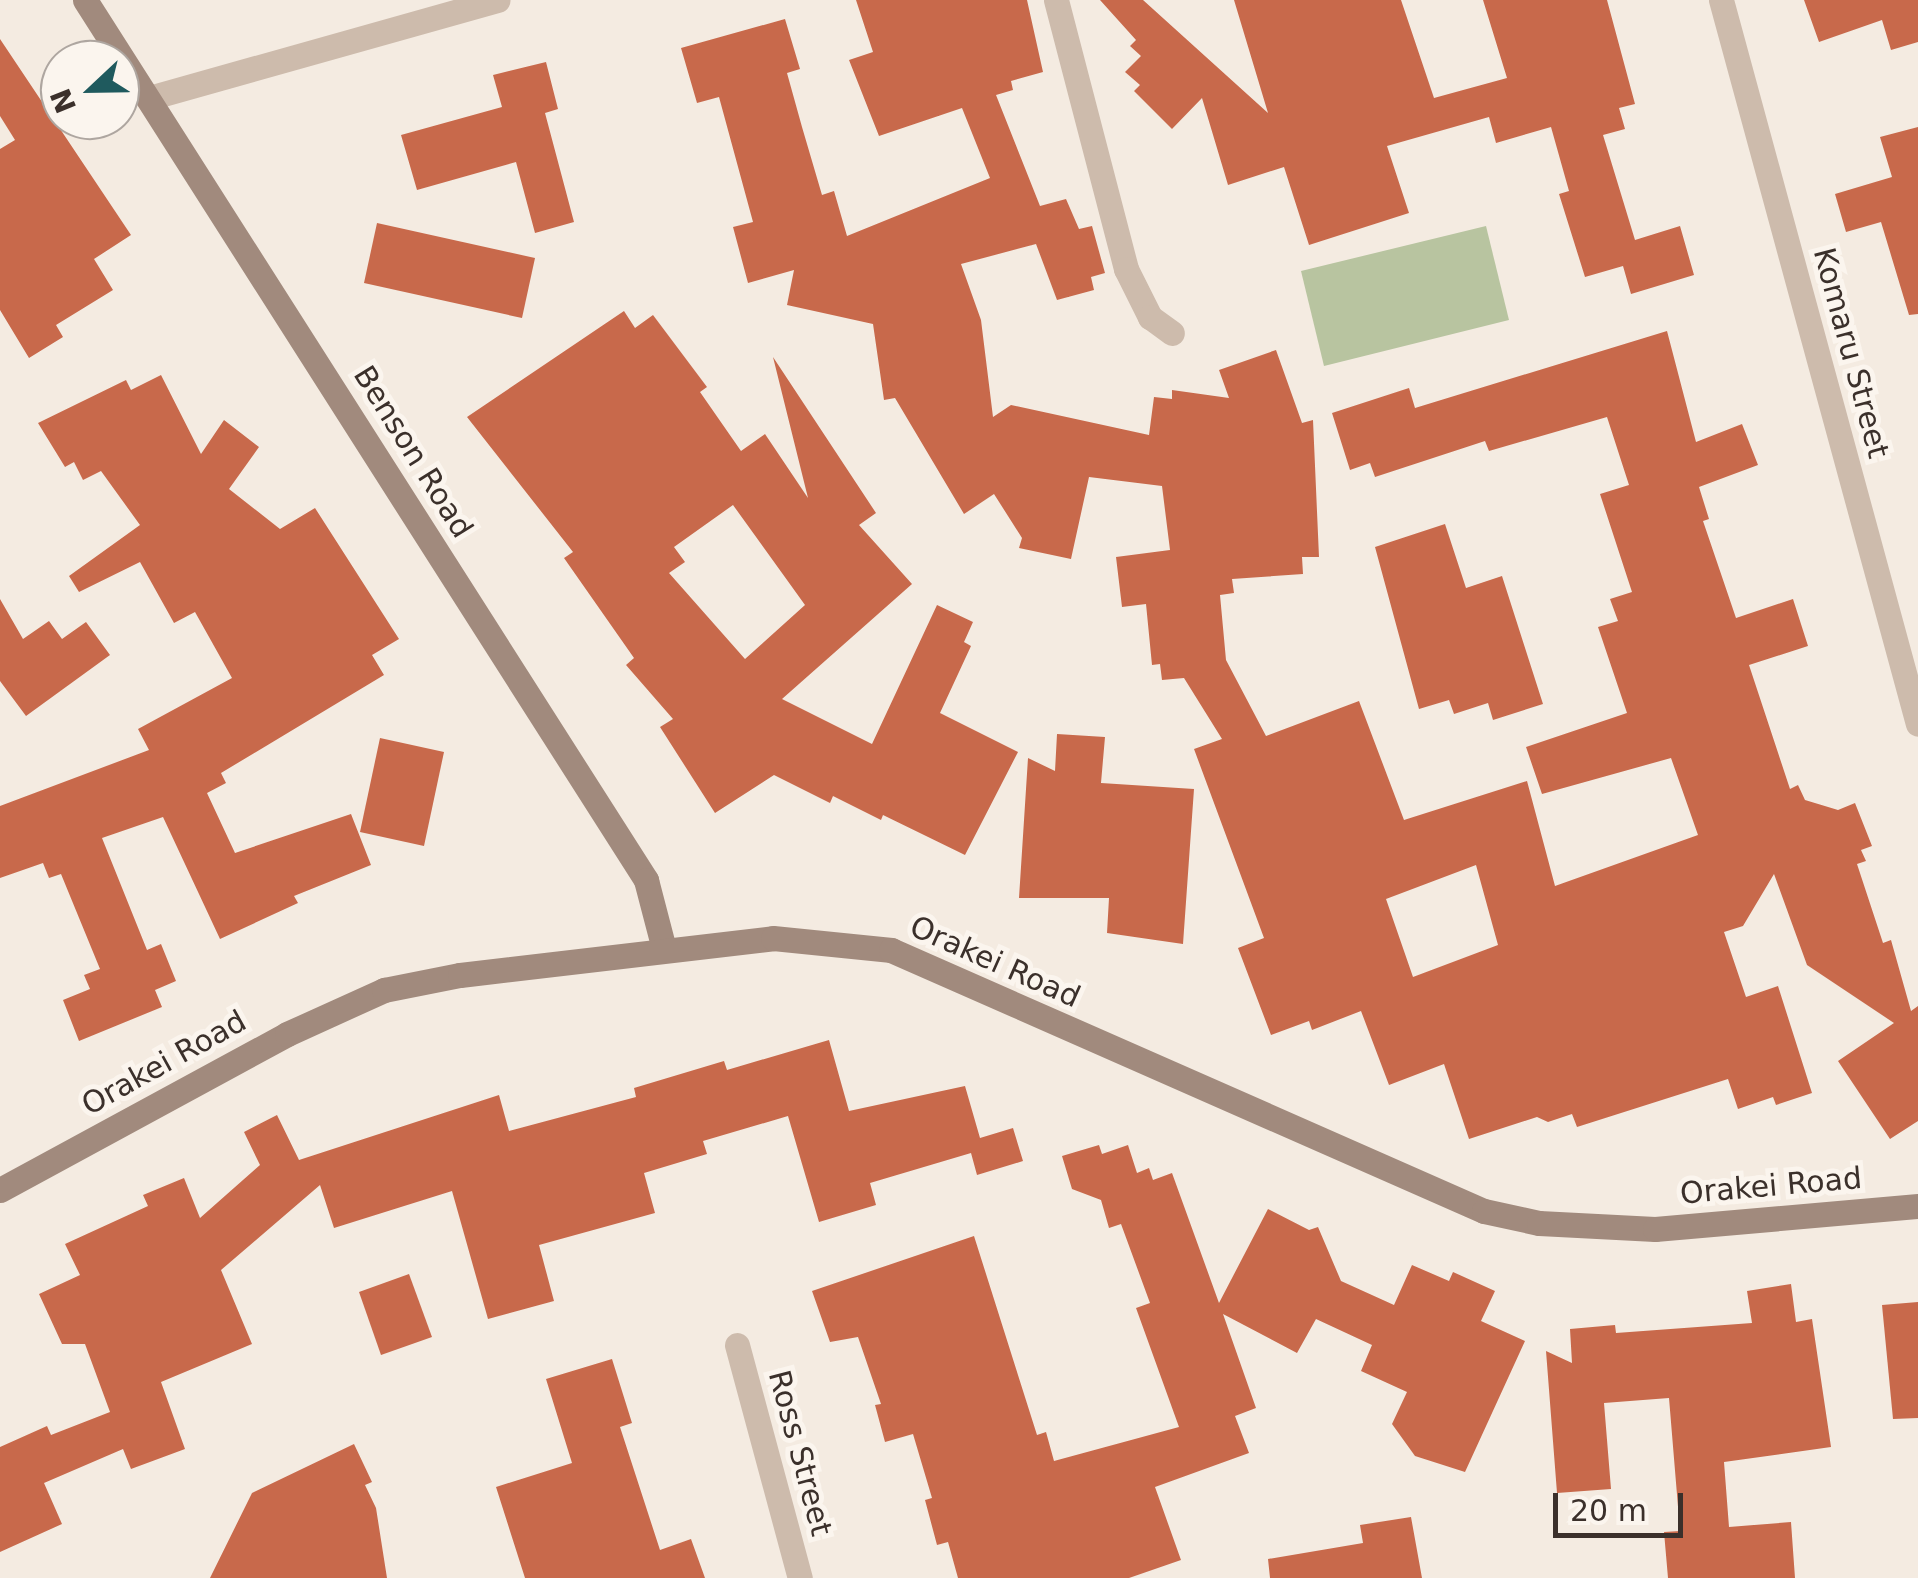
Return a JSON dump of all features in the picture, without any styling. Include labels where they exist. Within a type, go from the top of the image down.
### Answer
[{"type":"main road","name":"Benson Road","points":[[85,0],[646,880],[664,949]]},
{"type":"main road","name":"Orakei Road","points":[[0,1190],[287,1034],[384,990],[664,949],[773,938],[892,950],[1409,1183],[1539,1223],[1655,1229],[1918,1206]]},
{"type":"street","points":[[150,98],[497,0]]},
{"type":"street","points":[[1056,0],[1136,298],[1172,332]]},
{"type":"street","name":"Komaru Street","points":[[1721,0],[1918,724]]},
{"type":"street","name":"Ross Street","points":[[737,1345],[800,1578]]},
{"type":"green space","points":[[1486,226],[1509,320],[1324,366],[1301,271]]},
{"type":"building","points":[[856,0],[1027,0],[1043,72],[1011,81],[1013,90],[996,95],[1040,206],[1066,199],[1079,229],[1092,226],[1105,273],[1091,277],[1094,290],[1057,300],[1036,244],[961,264],[981,320],[993,417],[1011,405],[1149,435],[1154,397],[1172,399],[1172,390],[1229,398],[1219,370],[1276,350],[1302,423],[1313,420],[1319,557],[1302,557],[1303,574],[1232,579],[1234,593],[1220,595],[1226,660],[1266,736],[1359,701],[1404,820],[1527,781],[1555,886],[1698,835],[1671,758],[1542,794],[1526,747],[1627,713],[1598,627],[1618,621],[1610,599],[1632,592],[1600,494],[1629,485],[1607,417],[1489,451],[1485,441],[1375,477],[1370,463],[1350,470],[1332,413],[1409,388],[1415,408],[1667,331],[1696,442],[1742,424],[1758,465],[1699,487],[1709,519],[1703,521],[1736,618],[1793,599],[1808,646],[1749,665],[1790,789],[1798,785],[1805,800],[1838,810],[1855,803],[1872,846],[1861,850],[1866,861],[1857,864],[1883,943],[1891,940],[1911,1011],[1918,1006],[1918,1121],[1890,1139],[1838,1061],[1894,1023],[1807,965],[1774,874],[1743,926],[1724,932],[1746,997],[1778,986],[1812,1093],[1776,1105],[1773,1097],[1738,1109],[1728,1079],[1577,1127],[1572,1114],[1548,1122],[1537,1117],[1469,1139],[1444,1064],[1389,1085],[1361,1011],[1312,1030],[1309,1021],[1271,1035],[1238,948],[1264,938],[1194,749],[1222,739],[1184,678],[1162,680],[1160,664],[1152,665],[1146,604],[1122,607],[1116,557],[1170,550],[1162,486],[1089,477],[1071,559],[1019,548],[1022,538],[994,494],[964,514],[895,398],[884,400],[873,324],[787,305],[794,270],[748,283],[733,227],[753,222],[719,97],[697,103],[681,48],[785,19],[800,69],[787,73],[802,127],[822,195],[834,191],[847,236],[990,178],[962,108],[879,136],[849,60],[873,52]],"holes":[[[1476,865],[1498,945],[1413,977],[1386,899]]]},
{"type":"building","points":[[1100,0],[1143,0],[1268,113],[1234,0],[1401,0],[1434,98],[1507,78],[1483,0],[1607,0],[1635,104],[1619,108],[1625,129],[1603,135],[1635,240],[1680,226],[1694,275],[1631,294],[1623,266],[1585,277],[1559,194],[1569,191],[1551,127],[1496,143],[1489,117],[1387,146],[1409,213],[1309,245],[1284,167],[1228,185],[1202,98],[1172,129],[1134,91],[1140,85],[1125,72],[1141,56],[1130,46],[1136,40]]},
{"type":"building","points":[[1804,0],[1918,0],[1918,42],[1891,50],[1882,20],[1819,42]]},
{"type":"building","points":[[0,39],[40,99],[40,140],[68,140],[131,235],[94,259],[113,290],[56,325],[63,337],[29,358],[0,310],[0,149],[15,140],[0,116]]},
{"type":"building","points":[[546,62],[558,109],[545,113],[574,222],[535,233],[516,162],[417,190],[401,135],[502,107],[493,75]]},
{"type":"building","points":[[1918,127],[1918,314],[1909,315],[1881,222],[1846,232],[1835,194],[1892,177],[1880,137]]},
{"type":"building","points":[[377,223],[535,258],[522,318],[364,283]]},
{"type":"building","points":[[624,311],[635,328],[653,315],[707,387],[700,392],[741,451],[765,434],[808,498],[773,357],[876,513],[859,525],[912,584],[782,699],[872,744],[937,605],[973,622],[964,642],[971,646],[940,713],[1018,752],[965,855],[883,815],[881,820],[833,796],[830,803],[774,775],[715,813],[660,727],[673,719],[626,665],[634,658],[564,558],[573,552],[467,417]],"holes":[[[733,505],[805,605],[745,659],[669,573],[685,562],[674,547]]]},
{"type":"building","points":[[161,375],[201,454],[224,420],[259,447],[229,489],[280,529],[315,508],[399,639],[372,655],[384,675],[221,773],[226,783],[207,793],[235,853],[351,814],[371,865],[294,896],[298,903],[220,939],[163,817],[102,838],[147,950],[161,944],[176,981],[155,990],[162,1007],[79,1041],[63,1000],[90,989],[84,975],[100,969],[61,874],[49,878],[43,863],[0,878],[0,806],[149,750],[138,729],[232,678],[195,612],[174,623],[140,562],[79,592],[69,576],[140,525],[101,471],[83,480],[74,462],[65,467],[38,423],[126,380],[131,390]]},
{"type":"building","points":[[1445,524],[1466,588],[1502,576],[1543,704],[1493,720],[1488,703],[1454,714],[1449,700],[1419,709],[1375,547]]},
{"type":"building","points":[[0,599],[23,639],[49,621],[62,639],[86,622],[110,655],[26,716],[0,681]]},
{"type":"building","points":[[1057,734],[1105,737],[1101,783],[1194,789],[1183,944],[1107,933],[1109,898],[1019,898],[1028,758],[1055,771]]},
{"type":"building","points":[[380,738],[444,752],[424,846],[360,832]]},
{"type":"building","points":[[829,1040],[849,1111],[965,1086],[980,1138],[1013,1128],[1023,1161],[977,1175],[971,1153],[870,1183],[876,1205],[819,1222],[788,1116],[703,1141],[707,1154],[644,1173],[655,1213],[539,1245],[554,1301],[488,1319],[452,1191],[334,1228],[320,1185],[221,1270],[252,1344],[161,1382],[185,1449],[131,1469],[123,1449],[44,1483],[62,1524],[0,1552],[0,1447],[47,1426],[51,1435],[110,1412],[85,1344],[62,1344],[39,1294],[80,1275],[65,1244],[148,1206],[143,1195],[184,1178],[200,1218],[260,1165],[244,1132],[277,1115],[299,1160],[499,1095],[509,1131],[636,1097],[634,1088],[724,1061],[727,1070]]},
{"type":"building","points":[[1099,1145],[1102,1154],[1128,1145],[1137,1173],[1149,1168],[1153,1180],[1172,1173],[1219,1303],[1268,1209],[1309,1230],[1318,1227],[1341,1281],[1394,1305],[1412,1265],[1449,1281],[1453,1272],[1495,1291],[1481,1321],[1525,1341],[1465,1472],[1415,1456],[1392,1424],[1407,1392],[1361,1371],[1372,1345],[1316,1319],[1297,1353],[1223,1314],[1256,1408],[1235,1416],[1249,1453],[1155,1487],[1181,1560],[1129,1578],[958,1578],[948,1542],[937,1545],[925,1500],[932,1498],[913,1434],[885,1442],[875,1405],[881,1404],[858,1337],[830,1342],[812,1291],[974,1236],[1037,1435],[1046,1432],[1054,1461],[1179,1427],[1136,1308],[1150,1303],[1121,1224],[1109,1228],[1101,1200],[1072,1189],[1062,1156]]},
{"type":"building","points":[[409,1274],[432,1337],[381,1355],[359,1292]]},
{"type":"building","points":[[1791,1284],[1796,1322],[1812,1319],[1831,1447],[1724,1462],[1729,1527],[1791,1522],[1795,1578],[1668,1578],[1664,1532],[1680,1531],[1669,1398],[1604,1403],[1611,1489],[1557,1493],[1546,1351],[1572,1363],[1570,1329],[1615,1325],[1616,1333],[1752,1323],[1747,1291]]},
{"type":"building","points":[[1918,1302],[1918,1418],[1893,1419],[1882,1305]]},
{"type":"building","points":[[612,1359],[632,1423],[620,1427],[660,1550],[691,1539],[705,1578],[525,1578],[496,1487],[572,1463],[546,1379]]},
{"type":"building","points":[[354,1444],[372,1482],[365,1485],[376,1508],[387,1578],[210,1578],[252,1493]]},
{"type":"building","points":[[1411,1517],[1422,1578],[1270,1578],[1268,1559],[1363,1543],[1360,1525]]}]
